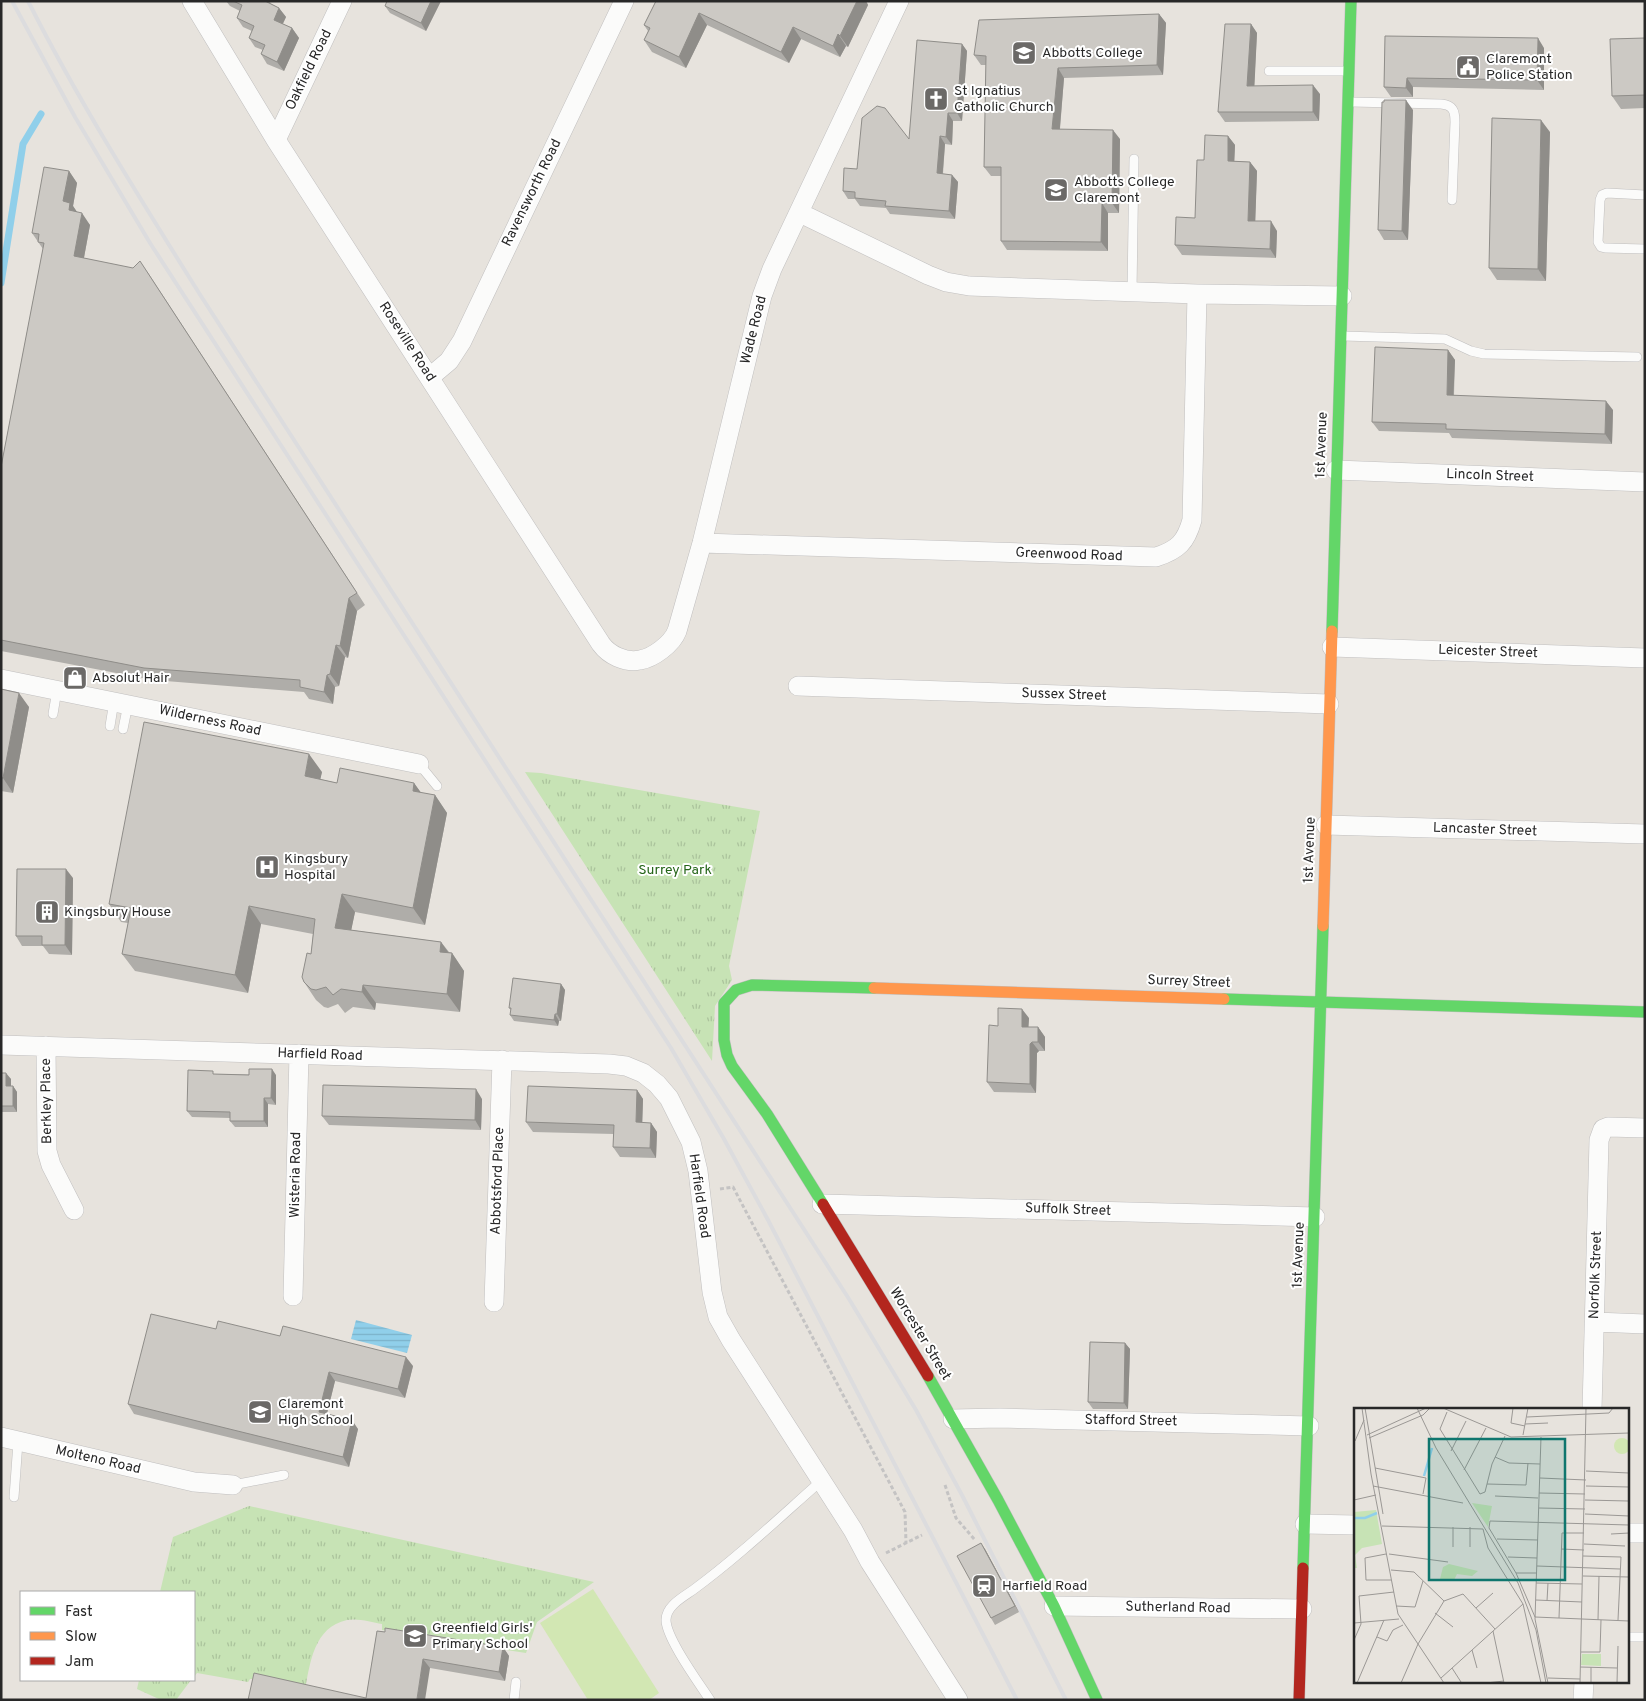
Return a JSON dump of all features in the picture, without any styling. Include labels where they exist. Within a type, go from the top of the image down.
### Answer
[{"type":"street","name":"Roseville Road","points":[[192,1],[276,140],[606,652],[615,657],[639,661]]},
{"type":"street","name":"Oakfield Road","points":[[276,140],[342,1]]},
{"type":"street","name":"Ravensworth Road","points":[[430,377],[449,361],[462,340],[624,1]]},
{"type":"street","name":"Wade Road","points":[[639,661],[674,639],[702,543],[762,296],[772,269],[899,1]]},
{"type":"street","name":"1st Avenue","points":[[1299,1700],[1309,1426],[1340,336],[1352,1]]},
{"type":"street","points":[[800,212],[928,275],[946,282],[969,286],[1197,294],[1342,296]]},
{"type":"street","name":"Greenwood Road","points":[[702,543],[1156,557],[1170,553],[1185,538],[1192,520],[1197,294]]},
{"type":"street","name":"Lincoln Street","points":[[1336,470],[1645,482]]},
{"type":"street","name":"Leicester Street","points":[[1332,647],[1645,658]]},
{"type":"street","name":"Wilderness Road","points":[[1,679],[418,764]]},
{"type":"street","name":"Sussex Street","points":[[798,686],[1329,704]]},
{"type":"street","name":"Lancaster Street","points":[[1326,825],[1645,834]]},
{"type":"street","name":"Surrey Street","points":[[734,990],[746,985],[764,984],[1645,1012]]},
{"type":"street","name":"Worcester Street","points":[[734,990],[724,1003],[724,1040],[727,1055],[732,1066],[766,1114],[883,1301],[953,1419],[1054,1606],[1097,1700]]},
{"type":"street","name":"Harfield Road","points":[[1,1045],[502,1060],[626,1066],[642,1073],[669,1098],[691,1142],[698,1171],[712,1292],[718,1317],[958,1700]]},
{"type":"street","name":"Berkley Place","points":[[46,1046],[47,1151],[51,1165],[74,1210]]},
{"type":"street","name":"Wisteria Road","points":[[293,1296],[299,1054]]},
{"type":"street","name":"Abbotsford Place","points":[[494,1302],[502,1060]]},
{"type":"street","name":"Norfolk Street","points":[[1592,1408],[1600,1140],[1603,1129],[1608,1127],[1645,1128]]},
{"type":"street","name":"Suffolk Street","points":[[822,1204],[1315,1217]]},
{"type":"street","points":[[1595,1322],[1645,1324]]},
{"type":"street","name":"Stafford Street","points":[[953,1419],[1000,1418],[1309,1426]]},
{"type":"street","name":"Molteno Road","points":[[10,1439],[194,1482],[233,1485]]},
{"type":"street","points":[[1305,1524],[1354,1525]]},
{"type":"street","points":[[1628,1533],[1645,1534]]},
{"type":"street","name":"Sutherland Road","points":[[1054,1606],[1302,1609]]},
{"type":"street","points":[[1583,1700],[1584,1684]]},
{"type":"lane","points":[[1268,71],[1349,71]]},
{"type":"lane","points":[[1348,102],[1441,104],[1452,108],[1455,114],[1452,200]]},
{"type":"lane","points":[[1132,291],[1134,159]]},
{"type":"lane","points":[[1645,195],[1607,193],[1602,195],[1600,200],[1598,242],[1601,247],[1605,248],[1645,249]]},
{"type":"lane","points":[[1340,336],[1444,339],[1471,351],[1484,354],[1637,357]]},
{"type":"lane","points":[[53,714],[57,690]]},
{"type":"lane","points":[[110,726],[121,702]]},
{"type":"lane","points":[[121,702],[123,729]]},
{"type":"lane","points":[[418,764],[437,786]]},
{"type":"lane","points":[[10,1439],[14,1497]]},
{"type":"lane","points":[[233,1485],[284,1475]]},
{"type":"lane","points":[[710,1700],[675,1643],[668,1628],[666,1619],[668,1612],[676,1603],[713,1575],[821,1481]]},
{"type":"lane","points":[[1628,1637],[1645,1638]]},
{"type":"lane","points":[[514,1700],[516,1682]]},
{"type":"path","points":[[715,1190],[733,1187],[765,1245],[905,1512],[906,1543]]},
{"type":"path","points":[[945,1485],[956,1518],[975,1540]]},
{"type":"path","points":[[884,1555],[922,1535]]},
{"type":"green space","name":"Surrey Park","points":[[525,772],[541,773],[760,811],[729,966],[732,980],[715,1006],[712,1061]]},
{"type":"green space","points":[[249,1506],[594,1582],[537,1622],[526,1653],[382,1630],[382,1624],[365,1620],[347,1620],[336,1624],[327,1630],[316,1648],[305,1690],[253,1679],[250,1679],[248,1682],[197,1673],[195,1676],[195,1591],[160,1591],[173,1537]]},
{"type":"green space","points":[[593,1589],[659,1693],[649,1700],[588,1700],[540,1623]]},
{"type":"green space","points":[[139,1681],[190,1681],[176,1700],[161,1700],[137,1689]]},
{"type":"water","points":[[356,1320],[412,1335],[407,1353],[351,1339]]},
{"type":"building","points":[[233,1],[265,1],[279,8],[274,20],[292,28],[277,62],[261,54],[265,45],[249,38],[254,26],[237,18],[242,5]]},
{"type":"building","points":[[387,1],[431,1],[421,23],[385,6]]},
{"type":"building","points":[[656,1],[857,1],[833,46],[793,27],[781,52],[699,13],[679,57],[644,40],[650,28],[644,25]]},
{"type":"building","points":[[1159,14],[1157,65],[1058,68],[1052,129],[1113,130],[1112,203],[1102,203],[1101,242],[1001,241],[1001,167],[984,167],[986,56],[974,55],[979,20]]},
{"type":"building","points":[[1225,24],[1251,24],[1247,86],[1313,85],[1313,112],[1218,112]]},
{"type":"building","name":"Claremont Police Station","points":[[1385,36],[1538,38],[1537,80],[1407,78],[1406,88],[1384,87]]},
{"type":"building","points":[[1645,38],[1645,95],[1612,96],[1610,39]]},
{"type":"building","points":[[917,40],[962,44],[957,113],[948,113],[946,137],[940,136],[937,173],[952,175],[949,211],[885,206],[886,201],[855,198],[855,192],[843,191],[844,168],[857,169],[862,118],[877,106],[885,108],[909,139]]},
{"type":"building","points":[[1384,100],[1406,100],[1402,231],[1378,230],[1382,102]]},
{"type":"building","points":[[1492,118],[1541,120],[1538,269],[1489,268]]},
{"type":"building","points":[[1205,135],[1228,136],[1228,161],[1250,162],[1248,221],[1271,221],[1270,249],[1175,245],[1176,217],[1195,218],[1197,160],[1204,160]]},
{"type":"building","points":[[44,167],[69,171],[63,201],[70,203],[69,210],[82,213],[74,256],[133,268],[140,261],[357,593],[349,598],[340,646],[336,645],[324,692],[300,687],[300,680],[144,668],[1,640],[1,467],[44,243],[38,242],[39,234],[32,233]]},
{"type":"building","points":[[1375,347],[1448,350],[1447,395],[1606,401],[1605,434],[1446,429],[1446,424],[1372,422]]},
{"type":"building","points":[[1,689],[19,693],[3,778],[1,778]]},
{"type":"building","points":[[144,722],[309,754],[305,776],[337,783],[340,768],[414,783],[413,791],[435,795],[413,908],[342,894],[335,928],[441,942],[440,952],[452,953],[447,994],[363,985],[362,992],[341,989],[333,995],[326,987],[316,990],[311,989],[302,977],[307,953],[311,954],[315,919],[249,906],[235,975],[122,954],[131,908],[109,904]]},
{"type":"building","name":"Kingsbury House","points":[[17,869],[66,869],[65,945],[42,945],[42,936],[16,936]]},
{"type":"building","points":[[513,978],[561,984],[557,1014],[555,1014],[554,1020],[510,1015],[511,1008],[509,1008]]},
{"type":"building","points":[[998,1008],[1022,1009],[1022,1027],[1038,1027],[1038,1042],[1030,1044],[1030,1084],[987,1082],[989,1025],[998,1026]]},
{"type":"building","points":[[249,1069],[272,1069],[271,1098],[264,1098],[264,1121],[230,1121],[230,1112],[187,1111],[188,1070],[213,1071],[213,1074],[249,1075]]},
{"type":"building","points":[[1,1073],[6,1073],[6,1086],[13,1086],[13,1106],[1,1106]]},
{"type":"building","points":[[323,1085],[476,1089],[475,1120],[322,1116]]},
{"type":"building","points":[[528,1086],[637,1090],[636,1122],[651,1123],[650,1148],[613,1147],[614,1125],[526,1122]]},
{"type":"building","points":[[151,1314],[216,1329],[218,1321],[280,1336],[283,1326],[406,1357],[398,1389],[329,1372],[319,1412],[352,1420],[343,1457],[128,1404]]},
{"type":"building","points":[[1090,1342],[1125,1343],[1124,1403],[1088,1402]]},
{"type":"building","points":[[981,1543],[1015,1606],[991,1618],[957,1556]]},
{"type":"building","points":[[385,1628],[503,1647],[499,1672],[423,1659],[417,1699],[423,1700],[248,1700],[254,1673],[366,1698],[377,1631],[385,1632]]},
{"type":"waterway","points":[[1,283],[23,144],[41,114]]},
{"type":"railway","points":[[12,1],[75,117],[150,243],[671,1048],[768,1220],[1017,1700]]},
{"type":"railway","points":[[28,1],[89,112],[199,293],[849,1299],[916,1410],[963,1497],[1066,1700]]},
{"type":"traffic: fast","points":[[1332,631],[1351,1]]},
{"type":"traffic: fast","points":[[1303,1568],[1323,926]]},
{"type":"traffic: fast","points":[[823,1204],[767,1114],[732,1066],[727,1055],[724,1040],[724,1003],[736,990],[752,985],[874,988]]},
{"type":"traffic: fast","points":[[1224,999],[1645,1012]]},
{"type":"traffic: fast","points":[[928,1376],[998,1500],[1054,1606],[1097,1700]]},
{"type":"traffic: slow","points":[[1323,926],[1332,631]]},
{"type":"traffic: slow","points":[[874,988],[1224,999]]},
{"type":"traffic: jam","points":[[823,1204],[928,1376]]},
{"type":"traffic: jam","points":[[1299,1700],[1303,1568]]},
{"type":"place","name":"Abbotts College","points":[[1024,53]]},
{"type":"place","name":"Claremont Police Station","points":[[1468,67]]},
{"type":"place","name":"St Ignatius Catholic Church","points":[[936,99]]},
{"type":"place","name":"Abbotts College Claremont","points":[[1056,190]]},
{"type":"place","name":"Absolut Hair","points":[[75,678]]},
{"type":"place","name":"Kingsbury Hospital","points":[[267,867]]},
{"type":"place","name":"Kingsbury House","points":[[47,912]]},
{"type":"place","name":"Claremont High School","points":[[260,1412]]},
{"type":"place","name":"Harfield Road","points":[[984,1586]]},
{"type":"place","name":"Greenfield Girls' Primary School","points":[[415,1636]]}]
